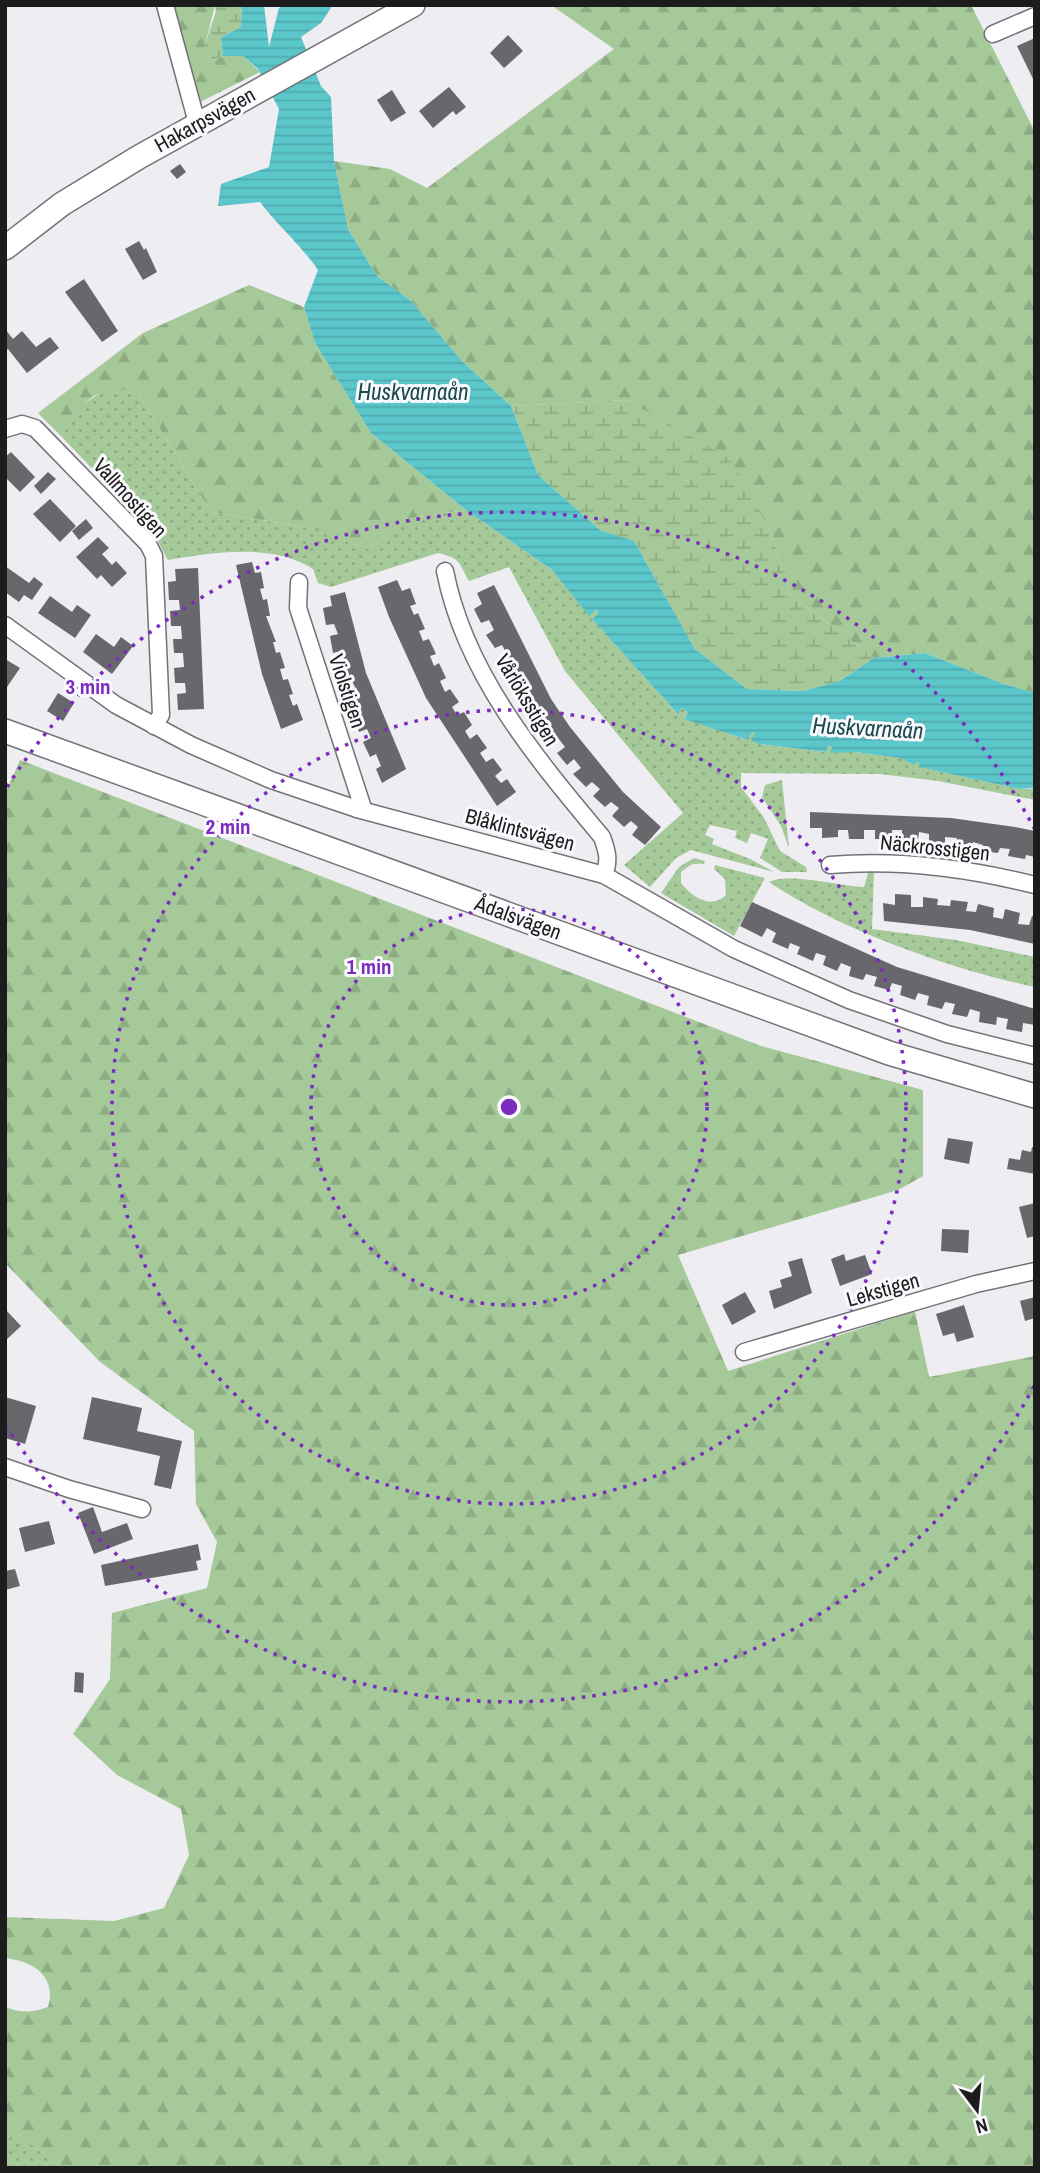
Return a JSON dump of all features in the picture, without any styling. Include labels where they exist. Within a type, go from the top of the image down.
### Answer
[{"type":"main road","name":"Hakarpsvägen","points":[[5,248],[62,204],[197,123],[413,5]]},
{"type":"main road","name":"Ådalsvägen","points":[[5,732],[889,1053],[1035,1096]]},
{"type":"street","points":[[164,5],[197,123]]},
{"type":"street","points":[[993,34],[1035,16]]},
{"type":"street","name":"Vallmostigen","points":[[5,429],[22,424],[35,428],[148,544],[157,571],[161,715],[154,726]]},
{"type":"street","name":"Vårlöksstigen","points":[[445,571],[450,596],[470,646],[509,719],[530,750],[602,837],[608,864],[604,874]]},
{"type":"street","name":"Violstigen","points":[[299,582],[298,608],[362,805],[357,809]]},
{"type":"street","name":"Blåklintsvägen","points":[[5,625],[116,705],[154,726],[271,780],[357,809],[604,874],[734,949],[849,1000],[947,1034],[1035,1056]]},
{"type":"street","name":"Näckrosstigen","points":[[830,865],[874,861],[935,866],[1035,885]]},
{"type":"street","name":"Lekstigen","points":[[744,1352],[976,1284],[1035,1271]]},
{"type":"street","points":[[5,1467],[69,1489],[142,1509]]},
{"type":"green space","points":[[173,5],[215,5],[202,57],[207,62],[223,56],[243,56],[260,72],[198,103]]},
{"type":"green space","points":[[215,5],[242,5],[241,27],[221,37],[223,56],[207,62],[201,57],[216,11]]},
{"type":"green space","points":[[551,5],[971,5],[1035,132],[1035,693],[1001,683],[925,653],[874,658],[791,595],[769,527],[628,400],[511,406],[462,361],[411,301],[377,276],[348,229],[334,161],[390,169],[427,188],[614,49]]},
{"type":"green space","points":[[249,285],[304,307],[315,343],[371,433],[466,510],[404,519],[370,549],[305,527],[211,512],[135,388],[108,391],[90,399],[82,405],[61,436],[38,413],[143,333]]},
{"type":"green space","points":[[108,388],[135,388],[211,512],[305,527],[370,549],[404,519],[466,510],[551,569],[589,615],[595,610],[598,614],[592,619],[678,714],[682,708],[688,712],[684,718],[747,740],[752,731],[756,733],[760,744],[824,752],[827,746],[832,747],[829,752],[855,752],[901,758],[914,765],[915,761],[921,763],[920,767],[1019,789],[1035,789],[1035,800],[938,781],[880,774],[741,773],[741,787],[764,818],[780,851],[806,867],[807,872],[782,872],[760,858],[768,839],[751,833],[747,843],[735,838],[737,831],[710,825],[705,835],[714,839],[712,844],[774,872],[691,850],[676,858],[650,887],[624,865],[683,813],[565,671],[509,567],[469,581],[455,559],[438,553],[331,587],[318,583],[313,569],[297,561],[261,553],[223,552],[168,560],[152,531],[61,436],[80,406]]},
{"type":"green space","points":[[627,400],[729,458],[769,527],[791,595],[874,658],[840,681],[803,691],[747,689],[695,649],[634,541],[600,530],[538,475],[511,406]]},
{"type":"green space","points":[[20,760],[761,1046],[923,1090],[923,1176],[898,1190],[678,1255],[728,1371],[915,1311],[929,1377],[1035,1356],[1035,2168],[62,2168],[5,2124],[5,2007],[22,2011],[36,2010],[48,2007],[50,1996],[46,1979],[40,1972],[25,1963],[5,1958],[5,1917],[114,1921],[164,1908],[189,1855],[181,1809],[117,1775],[73,1734],[110,1679],[112,1613],[207,1588],[217,1542],[196,1504],[194,1431],[99,1361],[5,1263],[5,794]]},
{"type":"green space","points":[[782,780],[789,848],[781,826],[762,797],[765,785]]},
{"type":"green space","points":[[694,858],[705,861],[704,864],[694,864],[681,872],[681,883],[702,900],[714,901],[726,895],[725,879],[714,869],[715,865],[765,878],[734,936],[661,893],[679,867]]},
{"type":"green space","points":[[874,869],[872,929],[956,940],[1035,957],[1035,987],[968,970],[898,946],[829,917],[769,882],[788,878],[864,887],[869,870]]},
{"type":"green space","points":[[5,2124],[62,2168],[5,2168]]},
{"type":"water","name":"Huskvarnaån","points":[[242,5],[264,5],[269,47],[279,8],[283,5],[333,5],[321,23],[301,37],[321,86],[331,97],[334,161],[348,229],[377,276],[411,301],[462,361],[511,406],[538,475],[600,530],[634,541],[695,649],[747,689],[803,691],[840,681],[874,658],[925,653],[1001,683],[1035,693],[1035,788],[1019,789],[919,767],[920,763],[916,762],[914,765],[900,758],[855,752],[829,753],[832,747],[828,746],[825,752],[760,744],[752,741],[755,732],[752,732],[748,740],[684,719],[688,712],[682,708],[678,714],[592,619],[598,614],[596,610],[589,616],[551,569],[466,510],[371,433],[315,343],[304,307],[318,270],[260,202],[218,206],[221,184],[269,167],[279,109],[258,69],[243,56],[223,56],[221,37],[241,27]]},
{"type":"building","points":[[508,35],[523,51],[504,68],[490,53]]},
{"type":"building","points":[[1035,38],[1035,83],[1017,46]]},
{"type":"building","points":[[449,87],[466,107],[456,115],[453,111],[433,128],[419,111]]},
{"type":"building","points":[[392,90],[406,113],[391,122],[377,100]]},
{"type":"building","points":[[180,164],[186,172],[177,179],[170,171]]},
{"type":"building","points":[[139,241],[144,250],[146,248],[157,272],[143,280],[125,249]]},
{"type":"building","points":[[84,279],[118,331],[102,342],[65,292]]},
{"type":"building","points":[[5,329],[13,339],[22,331],[36,347],[50,337],[59,348],[27,373],[8,349],[5,351]]},
{"type":"building","points":[[11,452],[35,477],[20,492],[5,477],[5,457]]},
{"type":"building","points":[[48,472],[56,479],[41,494],[34,486]]},
{"type":"building","points":[[50,499],[76,526],[60,542],[33,514]]},
{"type":"building","points":[[86,519],[93,528],[79,540],[72,531]]},
{"type":"building","points":[[98,537],[109,548],[102,554],[112,565],[116,561],[127,573],[112,587],[101,575],[97,579],[76,557]]},
{"type":"building","points":[[252,562],[255,573],[261,572],[264,588],[260,589],[263,600],[267,599],[270,616],[266,616],[276,642],[273,642],[276,653],[280,652],[285,668],[280,669],[283,680],[288,679],[293,694],[289,695],[293,706],[297,704],[303,720],[281,729],[262,674],[236,565]]},
{"type":"building","points":[[5,566],[29,583],[34,577],[43,584],[32,600],[24,595],[19,602],[5,592]]},
{"type":"building","points":[[198,568],[204,709],[178,710],[177,694],[186,693],[185,683],[175,683],[174,668],[184,667],[183,653],[174,653],[173,639],[182,639],[181,626],[171,626],[170,611],[180,610],[179,600],[169,600],[168,582],[176,581],[175,569]]},
{"type":"building","points":[[397,580],[402,591],[410,588],[416,604],[410,606],[414,615],[418,613],[425,629],[419,631],[423,641],[429,639],[436,654],[430,656],[434,666],[439,663],[446,678],[440,681],[445,692],[450,689],[459,702],[452,707],[457,715],[464,712],[472,725],[465,731],[470,739],[477,734],[487,748],[480,753],[486,762],[493,758],[502,770],[495,776],[501,783],[507,779],[516,792],[497,806],[426,698],[389,617],[378,587]]},
{"type":"building","points":[[494,585],[551,699],[570,727],[623,792],[661,827],[645,845],[632,835],[638,827],[631,821],[624,827],[612,816],[619,808],[611,802],[605,807],[593,796],[600,789],[592,782],[586,787],[573,774],[581,768],[574,759],[567,765],[557,753],[565,747],[558,738],[551,743],[543,730],[550,724],[543,715],[536,721],[527,707],[535,701],[529,692],[522,698],[512,683],[520,677],[515,668],[507,672],[498,659],[507,654],[502,645],[495,648],[486,635],[494,630],[489,620],[481,623],[474,609],[482,604],[477,593]]},
{"type":"building","points":[[345,592],[366,673],[406,769],[382,783],[376,769],[381,766],[376,754],[370,757],[363,742],[371,738],[367,729],[359,732],[354,716],[362,713],[359,703],[350,706],[345,691],[355,687],[350,677],[341,680],[336,664],[345,662],[341,651],[333,653],[330,636],[338,634],[334,624],[326,625],[323,608],[332,606],[330,596]]},
{"type":"building","points":[[50,596],[72,612],[77,605],[91,615],[75,638],[38,613]]},
{"type":"building","points":[[96,634],[114,647],[121,637],[133,646],[112,674],[83,652]]},
{"type":"building","points":[[5,659],[20,668],[5,690]]},
{"type":"building","points":[[58,693],[74,703],[63,721],[47,711]]},
{"type":"building","points":[[810,812],[951,818],[1035,831],[1035,857],[1026,855],[1025,859],[1008,856],[1010,849],[1000,848],[998,853],[982,851],[983,845],[973,842],[972,848],[956,845],[957,838],[945,837],[945,843],[929,842],[929,834],[919,832],[918,840],[902,840],[902,830],[892,830],[892,839],[875,839],[875,830],[864,830],[864,839],[849,839],[848,830],[838,830],[838,837],[822,838],[822,828],[810,828]]},
{"type":"building","points":[[895,894],[911,895],[911,907],[923,907],[923,897],[938,899],[937,905],[950,906],[951,900],[968,902],[966,911],[976,912],[978,904],[994,908],[993,917],[1003,919],[1005,909],[1020,913],[1018,924],[1029,925],[1032,916],[1035,917],[1035,944],[970,930],[884,921],[883,903],[895,905]]},
{"type":"building","points":[[752,902],[897,967],[1035,1009],[1035,1025],[1023,1023],[1022,1032],[1006,1029],[1008,1019],[997,1017],[996,1025],[979,1022],[980,1012],[970,1009],[967,1017],[952,1014],[955,1004],[945,1002],[942,1009],[927,1005],[929,996],[918,993],[915,1000],[900,995],[902,986],[892,983],[889,990],[874,986],[877,977],[866,974],[863,980],[849,976],[851,967],[841,963],[837,971],[823,965],[826,956],[816,953],[813,961],[797,954],[800,947],[790,943],[788,949],[772,942],[776,933],[767,928],[762,937],[740,926]]},
{"type":"building","points":[[948,1138],[973,1142],[969,1164],[944,1159]]},
{"type":"building","points":[[1032,1147],[1035,1148],[1035,1174],[1007,1169],[1009,1158],[1020,1160],[1022,1150],[1031,1152]]},
{"type":"building","points":[[1035,1203],[1035,1236],[1027,1238],[1019,1207]]},
{"type":"building","points":[[942,1229],[969,1230],[968,1253],[941,1251]]},
{"type":"building","points":[[844,1254],[846,1261],[865,1255],[872,1274],[840,1286],[831,1259]]},
{"type":"building","points":[[802,1258],[812,1293],[774,1309],[769,1291],[782,1287],[780,1280],[792,1276],[788,1262]]},
{"type":"building","points":[[745,1292],[756,1312],[732,1325],[722,1305]]},
{"type":"building","points":[[1035,1297],[1035,1318],[1025,1321],[1020,1301]]},
{"type":"building","points":[[964,1305],[974,1337],[957,1342],[954,1333],[943,1336],[936,1314]]},
{"type":"building","points":[[5,1309],[21,1326],[5,1341]]},
{"type":"building","points":[[5,1397],[36,1406],[25,1444],[5,1438]]},
{"type":"building","points":[[92,1397],[142,1408],[137,1431],[182,1441],[171,1489],[154,1485],[160,1456],[83,1439]]},
{"type":"building","points":[[93,1507],[102,1532],[127,1523],[133,1539],[94,1554],[78,1513]]},
{"type":"building","points":[[49,1521],[55,1544],[25,1552],[19,1528]]},
{"type":"building","points":[[198,1544],[201,1560],[196,1561],[198,1570],[105,1586],[101,1565]]},
{"type":"building","points":[[15,1569],[20,1586],[5,1590],[5,1571]]},
{"type":"building","points":[[75,1672],[84,1673],[83,1693],[74,1692]]}]
